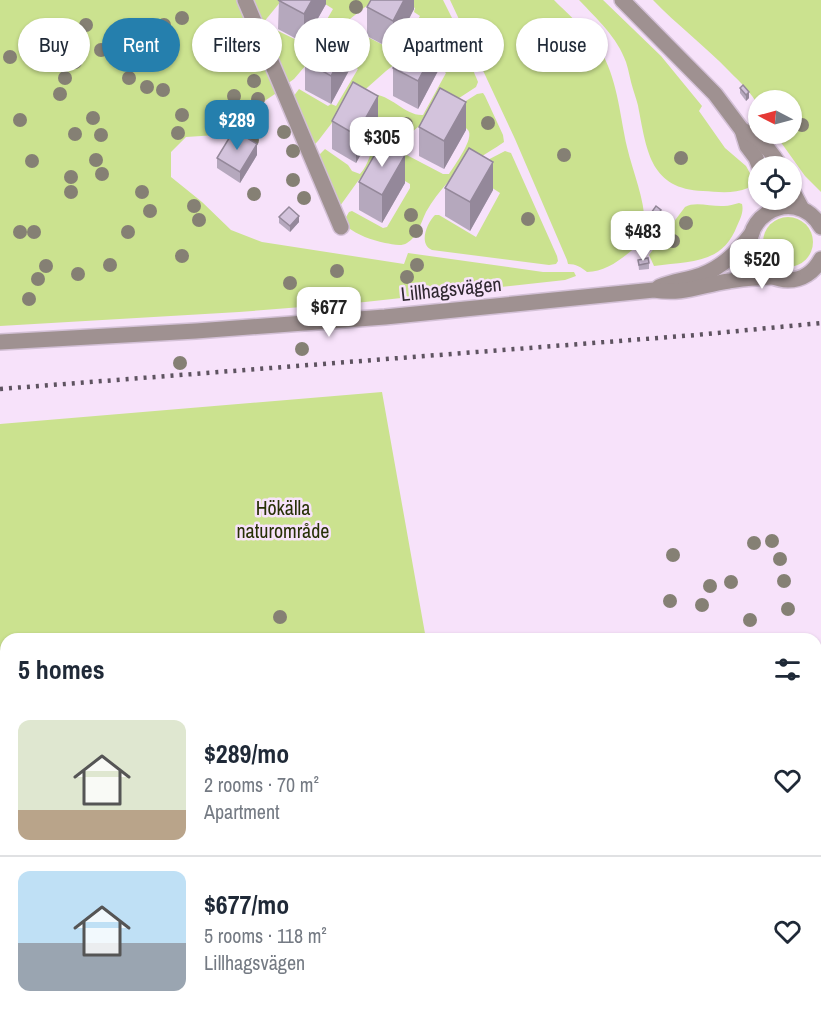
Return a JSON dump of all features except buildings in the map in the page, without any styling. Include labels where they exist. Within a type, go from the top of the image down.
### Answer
[{"type":"street","points":[[245,0],[341,227]]},
{"type":"street","points":[[622,0],[715,94],[742,130],[747,146],[754,156]]},
{"type":"street","points":[[742,130],[753,134],[774,156]]},
{"type":"street","points":[[802,209],[811,214],[820,224]]},
{"type":"street","points":[[761,218],[762,210]]},
{"type":"street","points":[[761,218],[775,210]]},
{"type":"street","name":"Lillhagsvägen","points":[[654,290],[669,282],[698,276],[724,262],[739,249],[761,218]]},
{"type":"street","points":[[752,233],[751,246],[754,258],[761,269],[772,277]]},
{"type":"street","name":"Lillhagsvägen","points":[[0,342],[386,317],[654,290],[668,292],[728,281],[772,277],[792,280],[803,277],[818,267]]},
{"type":"green space","points":[[0,0],[241,0],[247,18],[192,18],[192,72],[270,72],[278,92],[266,100],[232,134],[186,137],[171,152],[171,177],[231,230],[262,242],[404,264],[408,253],[543,272],[574,272],[576,276],[565,280],[365,302],[0,326]]},
{"type":"green space","points":[[251,0],[282,0],[267,18],[260,18]]},
{"type":"green space","points":[[319,0],[374,0],[351,18],[328,18],[333,9]]},
{"type":"green space","points":[[400,0],[443,0],[452,18],[419,18],[420,16],[414,12],[415,8]]},
{"type":"green space","points":[[450,0],[554,0],[572,18],[516,18],[516,72],[608,72],[608,66],[643,206],[645,229],[643,241],[610,266],[587,272],[578,266],[568,264],[484,72],[504,72],[504,18],[458,18]]},
{"type":"green space","points":[[579,0],[603,0],[661,56],[702,106],[699,111],[725,148],[746,166],[748,188],[726,192],[686,189],[662,176],[654,166],[649,154],[627,65],[608,32],[608,18],[596,18]]},
{"type":"green space","points":[[653,0],[821,0],[821,192],[802,172],[802,156],[791,156],[782,144],[802,144],[802,90],[748,91]]},
{"type":"green space","points":[[282,33],[294,39],[294,72],[300,72],[287,84],[282,72]]},
{"type":"green space","points":[[370,38],[382,44],[382,72],[385,72],[341,111],[313,146],[293,97],[299,89],[328,106],[331,104],[336,106],[356,72],[370,72]]},
{"type":"green space","points":[[474,72],[478,82],[476,87],[430,117],[377,161],[358,181],[340,206],[318,160],[320,154],[325,149],[348,165],[352,171],[360,174],[368,162],[377,137],[387,125],[355,109],[371,94],[385,97],[410,112],[423,115],[446,73]]},
{"type":"green space","points":[[483,93],[503,135],[504,142],[468,165],[448,182],[431,204],[417,233],[411,240],[402,245],[385,243],[365,237],[347,227],[345,219],[352,211],[383,228],[387,227],[410,188],[410,184],[383,168],[401,152],[443,174],[449,174],[463,152],[469,134],[463,126],[442,116],[477,94]]},
{"type":"green space","points":[[505,151],[511,153],[557,256],[556,264],[432,250],[425,243],[425,233],[435,215],[439,215],[476,237],[500,193],[474,176],[478,165]]},
{"type":"green space","points":[[699,204],[726,206],[742,204],[742,213],[731,239],[723,248],[703,259],[654,266],[649,255],[685,207]]},
{"type":"green space","points":[[783,217],[793,217],[806,224],[813,237],[813,247],[806,260],[793,267],[783,267],[774,263],[767,256],[763,247],[763,237],[767,228],[774,221]]},
{"type":"green space","name":"Hökälla naturområde","points":[[382,392],[425,633],[0,633],[0,424]]},
{"type":"railway","points":[[0,389],[696,335],[821,323]]}]
